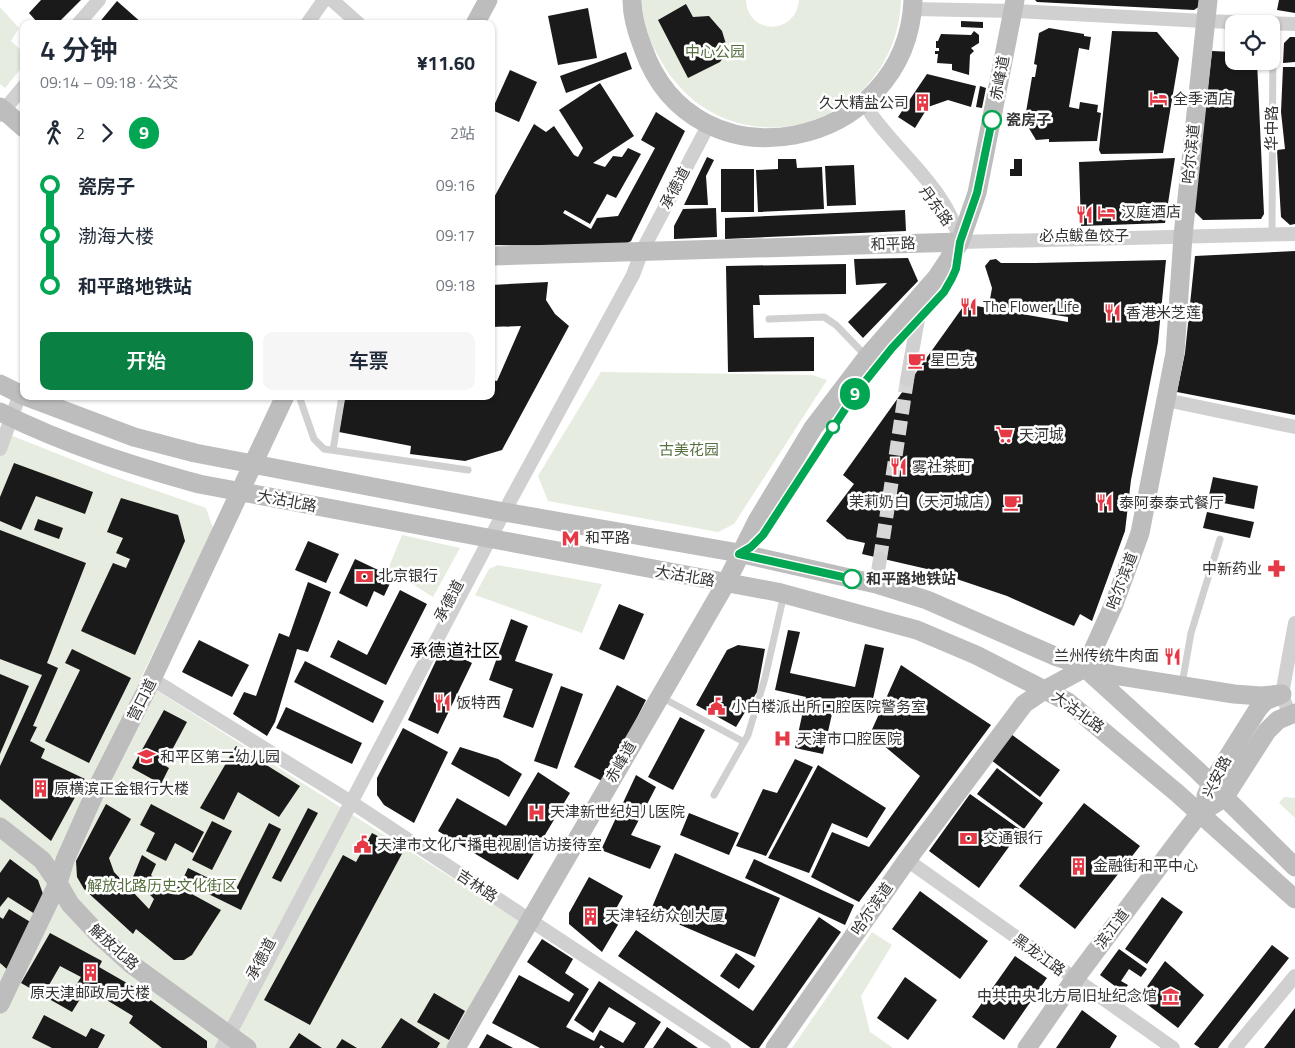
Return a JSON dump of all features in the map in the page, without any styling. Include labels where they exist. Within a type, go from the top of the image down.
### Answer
[{"type":"main road","points":[[477,20],[488,0]]},
{"type":"main road","points":[[632,0],[640,40],[656,77],[672,98],[685,109],[709,124],[724,131],[753,138],[782,138],[808,133],[849,114],[872,96],[887,77],[900,55],[913,5]]},
{"type":"main road","name":"哈尔滨道","points":[[775,1048],[906,860],[1024,704],[1046,689],[1085,668],[1114,604],[1140,534],[1175,352],[1183,236],[1204,22],[1208,0]]},
{"type":"main road","name":"赤峰道","points":[[456,1048],[659,695],[726,583],[739,554],[814,428],[867,357],[937,276],[960,242],[977,193],[1014,6]]},
{"type":"main road","points":[[1,111],[20,125]]},
{"type":"main road","name":"和平路","points":[[495,256],[960,242]]},
{"type":"main road","name":"大沽北路","points":[[0,384],[20,394]]},
{"type":"main road","name":"大沽北路","points":[[37,400],[134,436],[252,465],[739,554],[876,584],[927,600],[1085,668],[1114,675],[1234,694],[1261,696],[1289,693]]},
{"type":"main road","name":"营口道","points":[[0,1004],[58,883],[98,786],[152,679],[283,400]]},
{"type":"main road","name":"大沽北路","points":[[6,415],[53,437],[108,458],[199,484],[784,594],[917,630],[944,640],[1046,689],[1084,713],[1200,813],[1295,899]]},
{"type":"main road","name":"大沽北路","points":[[1085,668],[1211,784],[1295,867]]},
{"type":"main road","name":"兴安路","points":[[1200,813],[1211,784],[1258,709],[1265,702],[1289,693]]},
{"type":"main road","name":"兴安路","points":[[1200,813],[1224,798],[1267,730],[1278,720],[1292,714]]},
{"type":"main road","name":"滨江道","points":[[1027,1048],[1074,980],[1200,813]]},
{"type":"main road","name":"解放北路","points":[[0,827],[42,860],[70,904],[100,936],[131,964],[225,1042],[247,1048]]},
{"type":"street","points":[[82,20],[99,0]]},
{"type":"street","points":[[86,20],[103,0]]},
{"type":"street","points":[[310,20],[324,0]]},
{"type":"street","points":[[332,0],[351,20]]},
{"type":"street","points":[[913,5],[1014,6],[1204,22],[1225,22]]},
{"type":"street","points":[[1280,23],[1295,24]]},
{"type":"street","points":[[1,111],[20,90]]},
{"type":"street","points":[[1,111],[20,94]]},
{"type":"street","name":"丹东路","points":[[872,96],[871,114],[942,199],[954,220],[960,242]]},
{"type":"street","name":"丹东路","points":[[849,114],[861,115],[871,123],[941,209],[960,242]]},
{"type":"street","name":"承德道","points":[[225,1042],[348,801],[486,539],[633,275],[642,251],[709,124]]},
{"type":"street","name":"和平路","points":[[960,242],[1295,234]]},
{"type":"street","points":[[907,380],[918,319]]},
{"type":"street","points":[[0,449],[6,415],[20,399]]},
{"type":"street","points":[[1166,400],[1295,427]]},
{"type":"street","points":[[876,584],[880,559]]},
{"type":"street","points":[[1292,714],[1289,693],[1295,624]]},
{"type":"street","name":"吉林路","points":[[152,679],[348,801],[724,1048]]},
{"type":"street","name":"黑龙江路","points":[[906,860],[1173,1048]]},
{"type":"street","points":[[1235,1048],[1295,976]]},
{"type":"lane","name":"华中路","points":[[1272,234],[1273,70]]},
{"type":"lane","name":"赤峰道","points":[[739,554],[758,542],[855,394],[918,319],[944,292],[956,269],[960,242]]},
{"type":"lane","points":[[769,319],[824,317],[836,325],[867,357]]},
{"type":"lane","points":[[300,400],[314,439],[324,449],[468,470]]},
{"type":"lane","points":[[333,450],[341,400]]},
{"type":"lane","points":[[1182,687],[1191,633],[1220,539]]},
{"type":"lane","points":[[714,795],[744,742],[765,678],[784,594]]},
{"type":"lane","points":[[659,695],[744,742]]},
{"type":"green space","name":"中心公园","points":[[642,0],[746,0],[748,12],[754,20],[762,25],[772,27],[790,20],[796,12],[799,0],[901,0],[892,45],[871,81],[840,107],[804,123],[765,127],[726,119],[690,97],[661,61],[653,47],[643,16]]},
{"type":"green space","points":[[0,7],[19,28],[11,41],[20,49],[20,70],[5,88],[0,84]]},
{"type":"green space","name":"古美花园","points":[[601,372],[812,375],[827,380],[734,524],[718,532],[548,501],[538,476]]},
{"type":"green space","name":"解放北路历史文化街区","points":[[0,431],[111,475],[206,508],[213,528],[140,680],[523,923],[454,1048],[0,1048]]},
{"type":"green space","points":[[402,535],[460,548],[433,597],[388,569]]},
{"type":"green space","points":[[498,565],[602,584],[582,633],[475,595],[489,569]]},
{"type":"green space","points":[[1284,797],[1295,798],[1295,818],[1279,803]]},
{"type":"green space","points":[[872,932],[892,945],[861,996],[870,1032],[893,1048],[792,1048]]},
{"type":"building","points":[[41,0],[81,0],[61,20],[35,20],[29,13]]},
{"type":"building","points":[[1035,0],[1201,0],[1200,6],[1194,10],[1037,2]]},
{"type":"building","points":[[1279,0],[1295,0],[1295,13],[1277,10]]},
{"type":"building","points":[[117,1],[138,20],[101,20]]},
{"type":"building","points":[[686,4],[693,17],[709,16],[722,31],[726,44],[726,54],[720,62],[688,78],[658,20]]},
{"type":"building","points":[[588,8],[597,58],[558,65],[548,16]]},
{"type":"building","points":[[961,21],[983,22],[983,28],[961,27]]},
{"type":"building","points":[[1049,28],[1091,37],[1089,50],[1079,48],[1069,107],[1079,109],[1080,102],[1098,105],[1097,112],[1101,113],[1097,141],[1049,142],[1049,139],[1036,140],[1027,125],[1029,113],[1026,112],[1032,77],[1035,77],[1037,65],[1034,64],[1039,33]]},
{"type":"building","points":[[974,31],[979,35],[979,43],[971,48],[974,51],[970,55],[969,75],[952,70],[952,64],[937,63],[938,54],[935,54],[935,51],[939,51],[939,48],[936,48],[936,41],[938,41],[941,34],[971,35]]},
{"type":"building","points":[[1112,31],[1157,32],[1179,58],[1163,153],[1101,154],[1099,150]]},
{"type":"building","points":[[1290,37],[1295,37],[1295,62],[1283,63],[1284,43]]},
{"type":"building","points":[[1212,51],[1225,52],[1225,70],[1257,70],[1264,214],[1261,219],[1203,220],[1194,211]]},
{"type":"building","points":[[626,52],[632,69],[566,93],[560,76]]},
{"type":"building","points":[[1283,67],[1295,67],[1295,224],[1290,225],[1281,217],[1277,150],[1285,149],[1281,112]]},
{"type":"building","points":[[510,70],[537,82],[519,122],[495,111],[495,103]]},
{"type":"building","name":"久大精盐公司","points":[[927,74],[976,86],[971,107],[948,100],[928,107],[915,128],[898,117]]},
{"type":"building","points":[[600,83],[634,136],[593,163],[605,167],[613,156],[622,157],[628,148],[641,154],[616,198],[607,194],[590,224],[565,210],[563,213],[591,229],[597,218],[618,216],[655,148],[641,140],[656,112],[685,131],[631,241],[622,246],[495,245],[495,196],[534,124],[546,132],[554,126],[574,155],[578,157],[583,148],[559,110]]},
{"type":"building","points":[[980,86],[986,88],[982,108],[976,107]]},
{"type":"building","points":[[707,157],[714,160],[706,176],[708,205],[684,205]]},
{"type":"building","points":[[1175,158],[1165,223],[1081,226],[1079,162]]},
{"type":"building","points":[[778,159],[796,159],[797,168],[822,167],[824,209],[758,212],[756,170],[778,169]]},
{"type":"building","points":[[1014,159],[1022,159],[1022,176],[1010,176],[1010,169],[1014,169]]},
{"type":"building","points":[[854,165],[856,205],[827,206],[825,166]]},
{"type":"building","points":[[721,169],[754,169],[754,212],[721,212]]},
{"type":"building","points":[[716,208],[717,237],[674,239],[674,226],[683,209]]},
{"type":"building","points":[[905,210],[906,231],[725,239],[725,218]]},
{"type":"building","points":[[1295,251],[1295,415],[1177,392],[1185,353],[1195,256]]},
{"type":"building","points":[[908,258],[918,281],[863,338],[848,322],[887,283],[856,285],[854,259]]},
{"type":"building","name":"天河城","points":[[996,259],[1001,263],[1166,260],[1158,342],[1131,480],[1125,531],[1092,621],[1080,614],[1074,626],[1007,596],[927,569],[862,554],[865,543],[847,539],[826,521],[854,484],[843,475],[965,304],[1068,322],[1068,317],[989,305],[992,288],[985,266],[990,260]]},
{"type":"building","points":[[846,264],[846,294],[759,295],[760,305],[753,305],[754,338],[814,337],[814,371],[728,372],[726,266]]},
{"type":"building","points":[[548,282],[546,300],[555,314],[569,326],[502,450],[465,461],[410,454],[411,446],[339,432],[344,400],[495,400],[495,381],[497,381],[521,326],[495,327],[495,285]]},
{"type":"building","points":[[14,463],[93,492],[85,514],[36,496],[21,530],[0,521],[0,497]]},
{"type":"building","points":[[1213,477],[1258,486],[1254,509],[1208,500]]},
{"type":"building","points":[[121,498],[178,515],[185,541],[135,655],[81,631],[113,563],[126,568],[130,559],[116,553],[123,538],[107,532]]},
{"type":"building","points":[[1207,512],[1254,522],[1250,538],[1203,528]]},
{"type":"building","points":[[38,519],[63,528],[59,539],[34,530]]},
{"type":"building","points":[[0,530],[86,563],[47,663],[58,668],[33,726],[37,727],[30,741],[45,749],[41,758],[85,779],[51,841],[0,799],[0,766],[42,675],[0,659]]},
{"type":"building","points":[[308,541],[339,554],[326,583],[295,570]]},
{"type":"building","points":[[355,559],[393,577],[384,596],[374,591],[367,607],[339,593]]},
{"type":"building","points":[[308,582],[331,592],[308,652],[297,649],[275,722],[267,736],[233,714],[244,692],[256,696],[279,633],[289,637]]},
{"type":"building","points":[[400,590],[427,604],[386,685],[330,657],[338,640],[367,655]]},
{"type":"building","points":[[619,604],[644,614],[624,660],[599,649]]},
{"type":"building","points":[[511,619],[528,626],[515,661],[553,674],[533,728],[503,717],[513,689],[489,680]]},
{"type":"building","points":[[788,630],[800,632],[790,673],[855,687],[865,644],[884,648],[870,713],[834,705],[823,754],[795,748],[806,697],[775,690]]},
{"type":"building","points":[[199,640],[249,665],[232,697],[182,672]]},
{"type":"building","points":[[738,645],[765,649],[757,692],[736,727],[696,705],[727,650]]},
{"type":"building","points":[[442,648],[472,663],[438,734],[408,720]]},
{"type":"building","points":[[72,649],[131,678],[89,763],[45,741],[80,670],[65,663]]},
{"type":"building","points":[[305,661],[384,701],[373,723],[294,682]]},
{"type":"building","points":[[901,665],[991,725],[859,902],[811,877],[832,832],[869,847],[920,776],[870,734]]},
{"type":"building","points":[[0,674],[29,686],[0,754]]},
{"type":"building","points":[[617,685],[646,700],[604,782],[574,767]]},
{"type":"building","points":[[561,686],[583,694],[557,769],[534,761]]},
{"type":"building","points":[[286,707],[362,743],[352,764],[276,728]]},
{"type":"building","points":[[164,710],[187,722],[164,765],[169,768],[161,784],[132,768]]},
{"type":"building","points":[[680,717],[705,730],[673,790],[648,777]]},
{"type":"building","points":[[403,728],[448,752],[414,823],[384,805],[377,795],[377,778]]},
{"type":"building","points":[[1011,734],[1060,770],[1040,797],[991,760]]},
{"type":"building","points":[[236,746],[300,786],[279,817],[238,792],[224,820],[200,808]]},
{"type":"building","points":[[460,747],[498,759],[522,774],[509,797],[451,764]]},
{"type":"building","points":[[795,759],[813,767],[766,856],[736,846],[763,789],[777,793]]},
{"type":"building","points":[[818,765],[886,808],[867,838],[832,823],[809,873],[768,858]]},
{"type":"building","points":[[997,768],[1043,803],[1024,829],[977,794]]},
{"type":"building","name":"天津新世纪妇儿医院","points":[[538,772],[570,793],[518,880],[438,831],[457,798],[506,826]]},
{"type":"building","points":[[636,775],[656,787],[631,835],[661,846],[650,869],[601,850]]},
{"type":"building","points":[[970,794],[1021,830],[979,888],[929,851]]},
{"type":"building","name":"金融街和平中心","points":[[1084,803],[1140,846],[1075,929],[1019,886]]},
{"type":"building","points":[[106,804],[131,819],[109,858],[114,872],[149,909],[154,899],[133,877],[142,855],[156,864],[151,875],[162,886],[170,882],[221,910],[192,955],[184,960],[174,960],[136,929],[133,934],[84,889],[77,877],[76,861]]},
{"type":"building","points":[[151,804],[204,832],[193,853],[175,843],[166,861],[146,851],[155,833],[140,825]]},
{"type":"building","points":[[308,808],[318,813],[281,882],[272,878]]},
{"type":"building","points":[[689,813],[739,833],[729,855],[680,835]]},
{"type":"building","points":[[212,821],[232,831],[212,870],[192,860]]},
{"type":"building","points":[[269,823],[281,829],[241,910],[182,881],[188,868],[235,891]]},
{"type":"building","points":[[372,833],[404,850],[310,1025],[264,1000],[343,855],[356,862]]},
{"type":"building","points":[[675,853],[780,898],[755,957],[650,912]]},
{"type":"building","points":[[10,859],[38,880],[43,894],[35,914],[8,897],[0,907],[0,873]]},
{"type":"building","points":[[754,859],[854,905],[845,925],[745,878]]},
{"type":"building","name":"天津轻纺众创大厦","points":[[589,877],[623,896],[611,918],[619,923],[602,952],[569,924],[569,913]]},
{"type":"building","points":[[920,891],[988,941],[960,979],[892,929]]},
{"type":"building","points":[[1162,897],[1183,912],[1147,964],[1125,949]]},
{"type":"building","points":[[9,909],[32,923],[9,971],[0,963],[0,917],[3,919]]},
{"type":"building","points":[[819,917],[841,932],[759,1048],[751,1048],[618,956],[636,930],[753,1011]]},
{"type":"building","points":[[50,933],[102,961],[99,967],[146,994],[145,996],[207,1041],[207,1048],[162,1048],[129,1023],[133,1016],[87,988],[72,1012],[21,983]],"holes":[[[60,966],[81,977],[69,997],[49,985]]]},
{"type":"building","points":[[542,939],[573,959],[565,973],[589,989],[566,1027],[594,1041],[600,1030],[623,1043],[636,1023],[609,1007],[593,1033],[574,1020],[599,981],[661,1022],[644,1048],[605,1048],[601,1045],[599,1048],[540,1048],[492,1023],[519,975],[569,1002],[574,994],[527,962]]},
{"type":"building","points":[[1272,945],[1289,958],[1218,1048],[1200,1048],[1194,1044]]},
{"type":"building","points":[[1119,949],[1147,969],[1141,977],[1129,969],[1121,981],[1128,985],[1123,992],[1100,975]]},
{"type":"building","points":[[736,953],[755,966],[739,989],[720,976]]},
{"type":"building","points":[[1015,956],[1047,978],[1004,1040],[972,1017]]},
{"type":"building","name":"中共中央北方局旧址纪念馆","points":[[1165,961],[1204,995],[1178,1028],[1139,998]]},
{"type":"building","points":[[905,977],[937,1000],[908,1040],[877,1018]]},
{"type":"building","points":[[434,993],[465,1011],[449,1040],[417,1022]]},
{"type":"building","points":[[1295,1008],[1295,1048],[1264,1048]]},
{"type":"building","points":[[1082,1010],[1117,1036],[1110,1048],[1056,1048]]},
{"type":"building","points":[[44,1015],[86,1037],[91,1028],[105,1035],[98,1048],[52,1048],[32,1038]]},
{"type":"building","points":[[401,1018],[440,1043],[437,1048],[381,1048]]},
{"type":"building","points":[[667,1027],[698,1048],[653,1048]]},
{"type":"building","points":[[299,1033],[322,1048],[289,1048]]},
{"type":"building","points":[[487,1034],[513,1048],[479,1048]]},
{"type":"building","points":[[342,1039],[357,1048],[336,1048]]},
{"type":"tunnel","points":[[880,559],[907,380]]},
{"type":"bus line","name":"9","points":[[852,579],[739,554],[758,542],[770,526],[832,428],[866,379],[944,292],[956,269],[960,242],[977,193],[992,120]]},
{"type":"place","name":"全季酒店","points":[[1159,99]]},
{"type":"place","name":"久大精盐公司","points":[[923,103]]},
{"type":"place","name":"瓷房子","points":[[992,120]]},
{"type":"place","name":"汉庭酒店","points":[[1107,212]]},
{"type":"place","name":"必点鲅鱼饺子","points":[[1084,215]]},
{"type":"place","name":"The Flower Life","points":[[969,307]]},
{"type":"place","name":"香港米芝莲","points":[[1112,313]]},
{"type":"place","name":"星巴克","points":[[916,360]]},
{"type":"place","name":"天河城","points":[[1005,435]]},
{"type":"place","name":"雾社茶町","points":[[898,467]]},
{"type":"place","name":"茉莉奶白（天河城店）","points":[[1013,502]]},
{"type":"place","name":"泰阿泰泰式餐厅","points":[[1105,503]]},
{"type":"place","name":"和平路","points":[[571,538]]},
{"type":"place","name":"中新药业","points":[[1276,569]]},
{"type":"place","name":"北京银行","points":[[364,576]]},
{"type":"place","name":"和平路地铁站","points":[[852,579]]},
{"type":"place","name":"兰州传统牛肉面","points":[[1173,656]]},
{"type":"place","name":"饭特西","points":[[442,703]]},
{"type":"place","name":"小白楼派出所口腔医院警务室","points":[[717,707]]},
{"type":"place","name":"天津市口腔医院","points":[[783,739]]},
{"type":"place","name":"和平区第二幼儿园","points":[[146,757]]},
{"type":"place","name":"原横滨正金银行大楼","points":[[40,789]]},
{"type":"place","name":"天津新世纪妇儿医院","points":[[536,812]]},
{"type":"place","name":"交通银行","points":[[969,838]]},
{"type":"place","name":"天津市文化广播电视剧信访接待室","points":[[363,845]]},
{"type":"place","name":"金融街和平中心","points":[[1079,866]]},
{"type":"place","name":"天津轻纺众创大厦","points":[[591,916]]},
{"type":"place","name":"原天津邮政局大楼","points":[[90,972]]},
{"type":"place","name":"中共中央北方局旧址纪念馆","points":[[1171,996]]},
{"type":"district","name":"承德道社区","points":[[455,651]]}]
